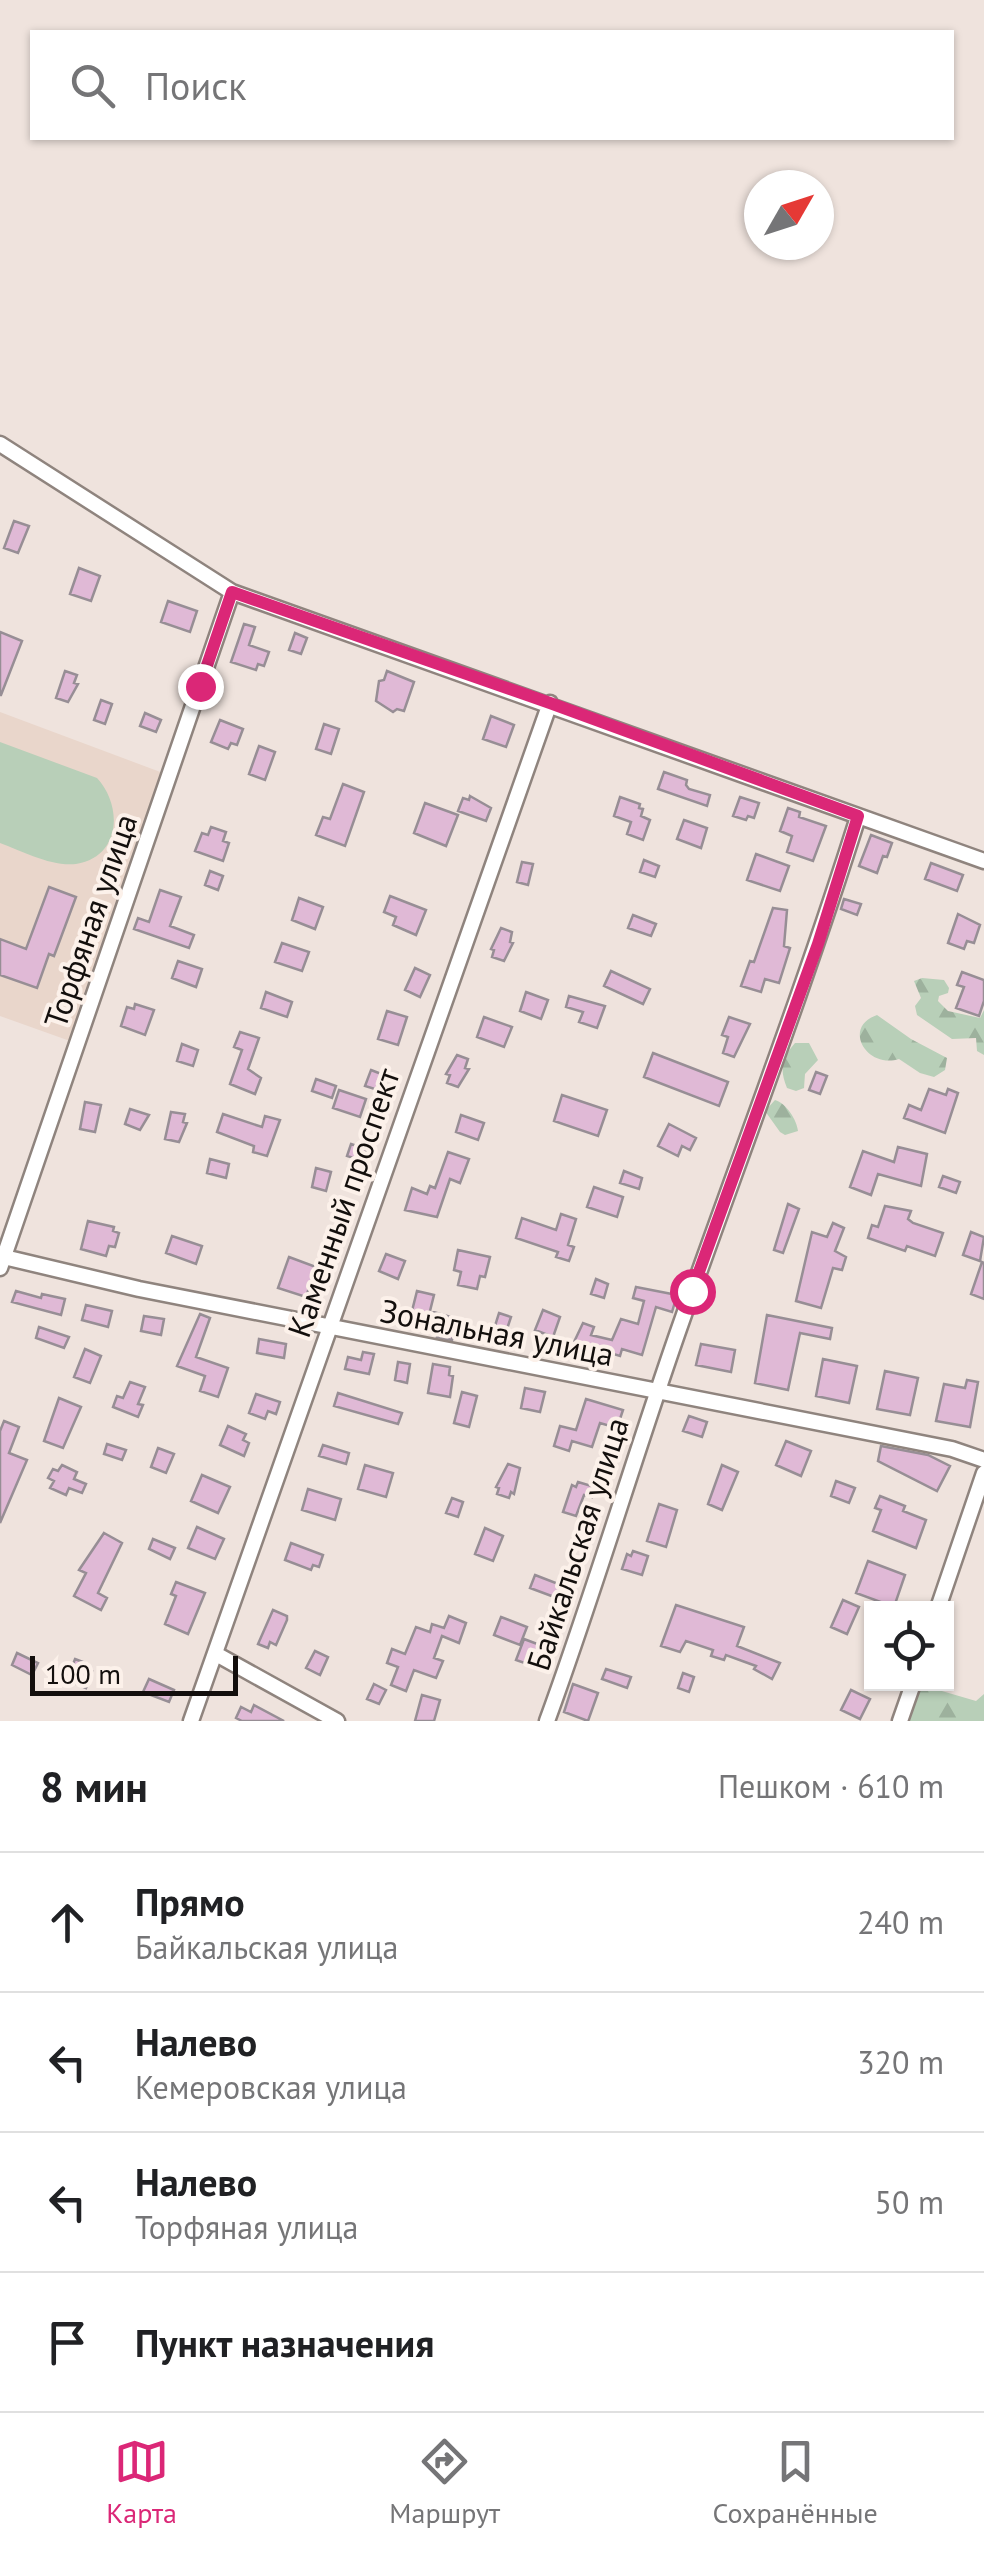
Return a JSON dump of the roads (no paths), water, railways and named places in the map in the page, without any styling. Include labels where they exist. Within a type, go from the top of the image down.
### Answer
[{"type":"street","points":[[0,444],[232,592],[984,861]]},
{"type":"street","name":"Торфяная улица","points":[[1,1260],[232,592]]},
{"type":"street","name":"Каменный проспект","points":[[192,1721],[550,703]]},
{"type":"street","name":"Байкальская улица","points":[[546,1721],[582,1626],[657,1393],[818,944],[858,816]]},
{"type":"street","name":"Зональная улица","points":[[1,1260],[952,1449],[984,1460]]},
{"type":"street","points":[[940,1601],[984,1474]]},
{"type":"street","points":[[216,1654],[337,1721]]},
{"type":"street","points":[[900,1721],[911,1691]]}]
